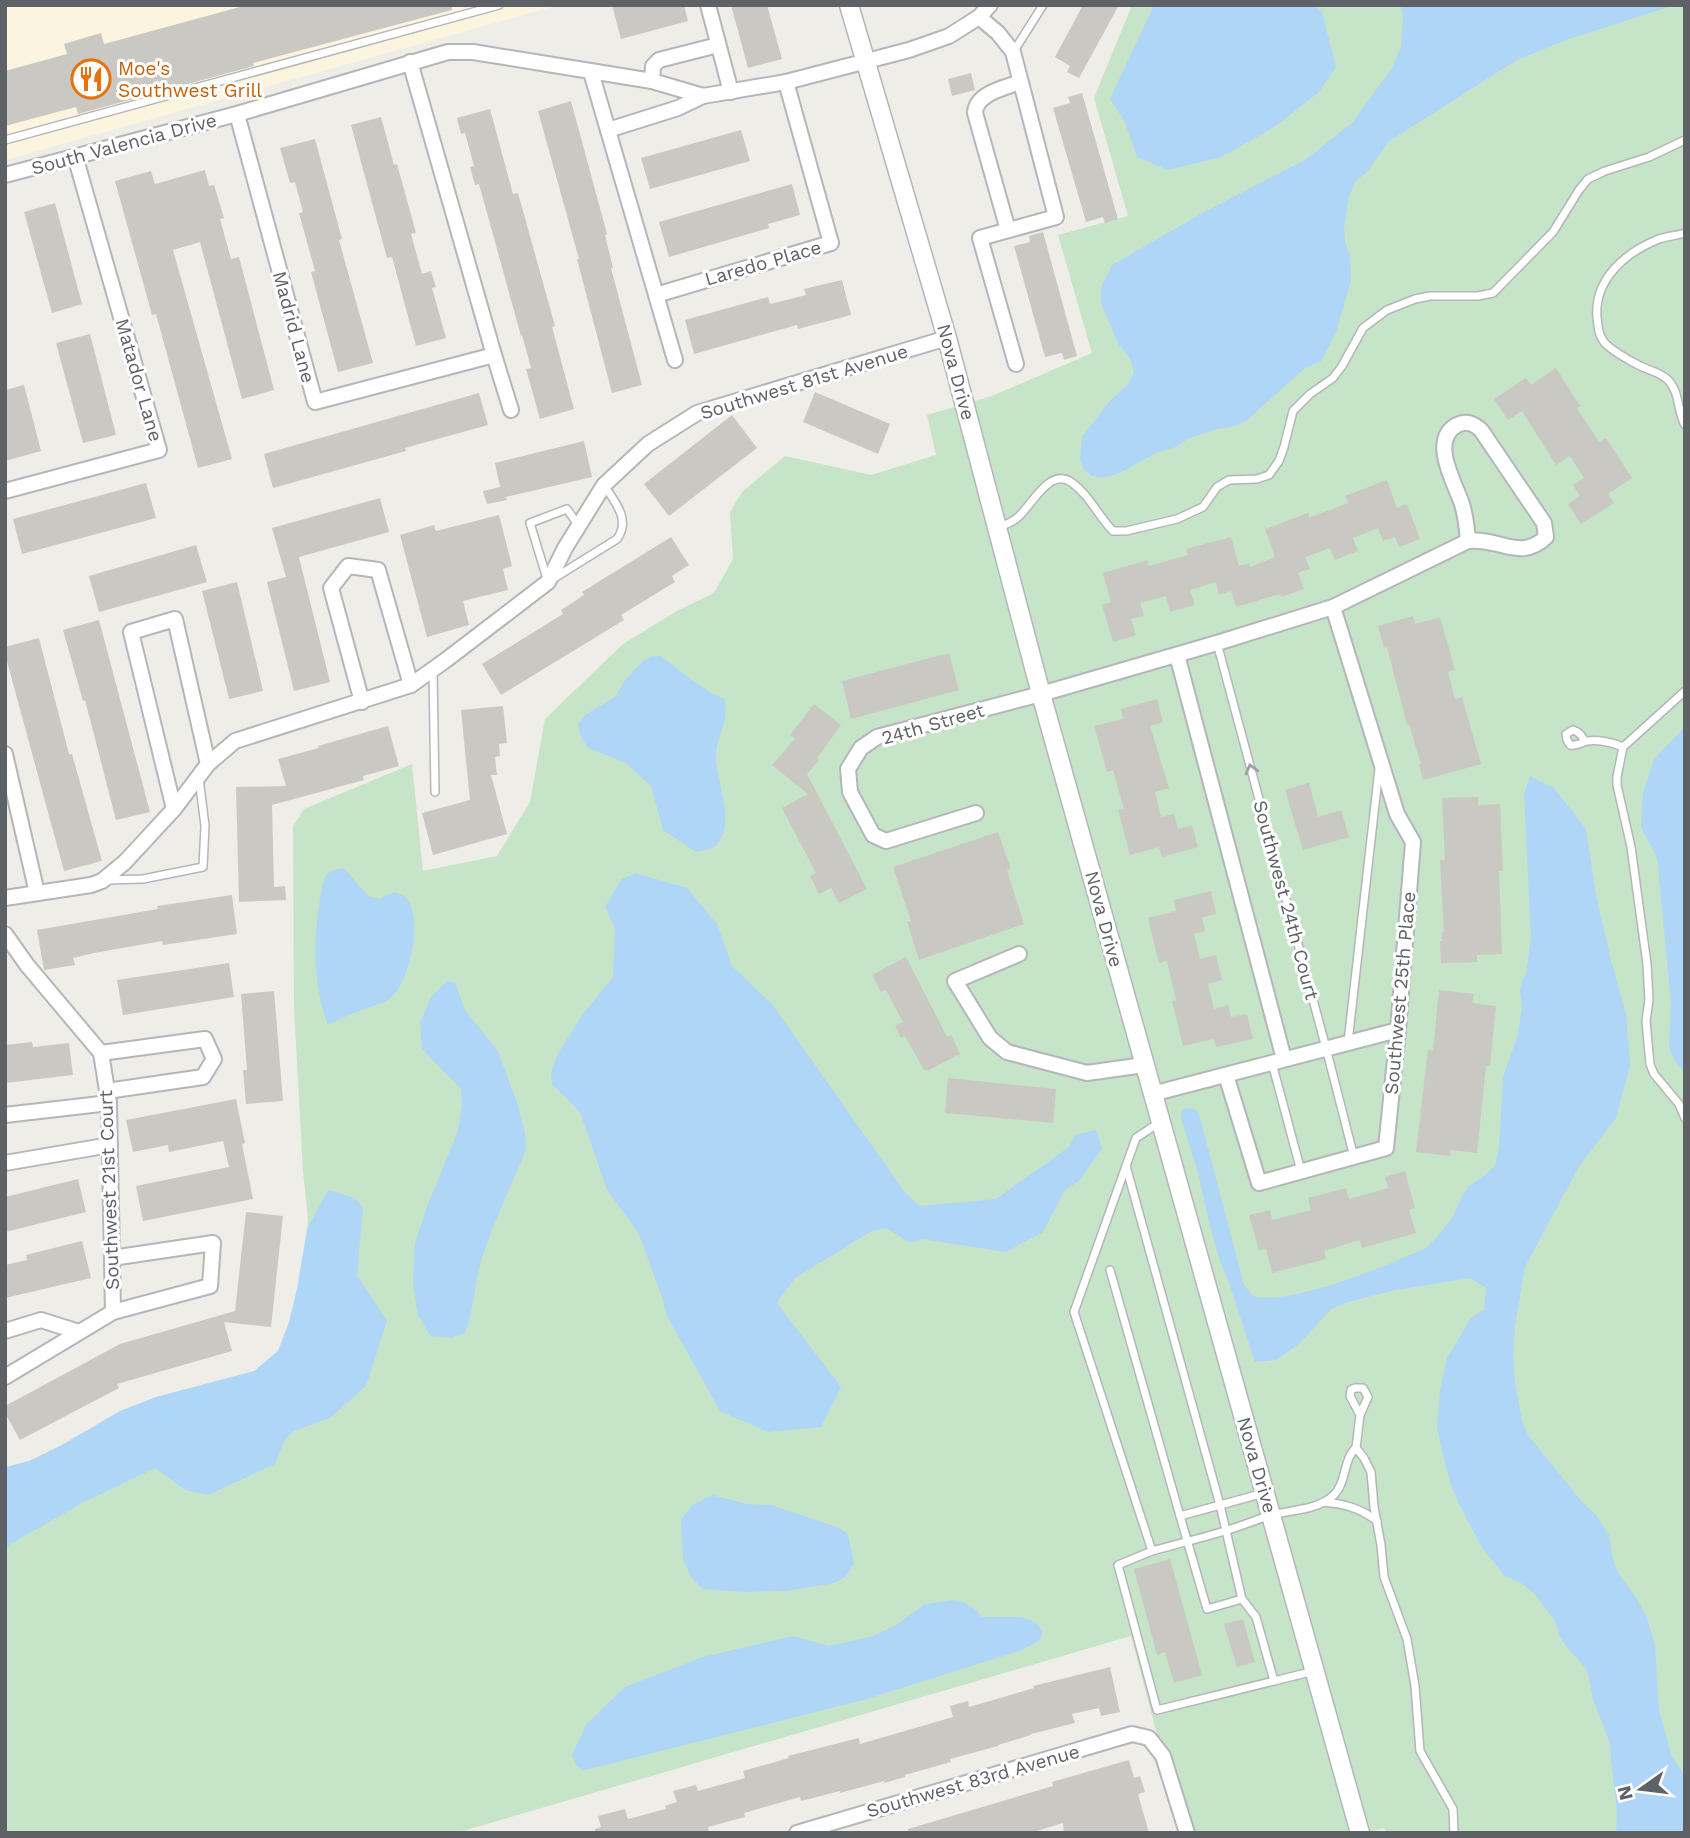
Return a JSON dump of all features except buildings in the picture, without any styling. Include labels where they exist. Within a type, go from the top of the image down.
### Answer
[{"type":"street","points":[[708,5],[731,92]]},
{"type":"street","name":"Nova Drive","points":[[849,5],[947,338],[1041,694],[1360,1833]]},
{"type":"street","name":"South Valencia Drive","points":[[5,175],[237,114],[449,52],[473,52],[652,81],[703,96],[786,82],[909,50],[949,36],[979,17],[990,5]]},
{"type":"street","points":[[979,17],[998,33],[1013,52],[1056,217],[980,238],[1016,364]]},
{"type":"street","points":[[652,81],[653,66],[659,60],[718,45]]},
{"type":"street","points":[[410,62],[511,410]]},
{"type":"street","points":[[591,72],[675,360]]},
{"type":"street","name":"Laredo Place","points":[[656,295],[831,243],[786,82]]},
{"type":"street","points":[[1008,230],[975,106],[983,97],[1020,82]]},
{"type":"street","points":[[608,130],[678,108],[703,96]]},
{"type":"street","name":"Madrid Lane","points":[[237,114],[315,402],[494,355]]},
{"type":"street","name":"Matador Lane","points":[[5,491],[159,450],[75,156]]},
{"type":"street","name":"Southwest 81st Avenue","points":[[5,898],[102,881],[125,862],[174,809],[208,765],[235,741],[411,685],[548,582],[565,548],[604,485],[648,444],[697,413],[947,338]]},
{"type":"street","points":[[1041,694],[1333,607],[1468,541],[1481,540],[1516,549],[1538,545],[1546,537],[1544,523],[1481,430],[1475,424],[1466,422],[1451,429],[1444,444],[1444,453],[1462,505],[1468,541]]},
{"type":"street","points":[[362,702],[331,589],[348,566],[378,570],[411,685]]},
{"type":"street","name":"Southwest 25th Place","points":[[1226,1074],[1259,1183],[1386,1148],[1412,842],[1397,814],[1333,607]]},
{"type":"street","points":[[174,809],[131,632],[175,620],[208,765]]},
{"type":"street","points":[[1177,655],[1278,1061]]},
{"type":"street","name":"24th Street","points":[[976,813],[886,841],[873,835],[850,792],[848,769],[861,748],[877,737],[1041,694]]},
{"type":"street","points":[[5,754],[37,893]]},
{"type":"street","points":[[5,934],[27,965],[101,1052],[205,1039],[214,1059],[203,1077],[5,1115]]},
{"type":"street","points":[[1019,954],[954,981],[990,1038],[1007,1052],[1087,1073],[1144,1065]]},
{"type":"street","points":[[1152,1094],[1398,1030]]},
{"type":"street","name":"Southwest 21st Court","points":[[101,1052],[108,1097],[113,1312]]},
{"type":"street","points":[[5,1163],[110,1145]]},
{"type":"street","points":[[5,1377],[113,1312],[210,1286],[213,1243],[112,1258]]},
{"type":"street","points":[[5,1331],[41,1320],[79,1332]]},
{"type":"street","name":"Southwest 83rd Avenue","points":[[797,1833],[1132,1734],[1149,1738],[1163,1756],[1187,1833]]},
{"type":"lane","points":[[5,140],[467,9],[499,5]]},
{"type":"lane","points":[[1013,52],[1043,5]]},
{"type":"lane","points":[[997,528],[1015,520],[1050,481],[1060,478],[1069,480],[1085,495],[1103,521],[1114,531],[1126,531],[1177,519],[1194,512],[1203,507],[1217,487],[1229,480],[1257,479],[1269,475],[1279,461],[1293,411],[1310,394],[1333,378],[1363,328],[1387,310],[1415,299],[1493,293],[1553,232],[1588,179],[1649,158],[1685,140]]},
{"type":"lane","points":[[1685,233],[1661,238],[1618,265],[1602,283],[1596,312],[1598,331],[1605,345],[1669,381],[1676,393],[1685,425]]},
{"type":"lane","points":[[579,526],[567,509],[530,523],[548,582],[617,539],[622,532],[621,512],[604,485]]},
{"type":"lane","name":"Southwest 24th Court","points":[[1217,643],[1354,1157]]},
{"type":"lane","points":[[433,669],[435,792]]},
{"type":"lane","points":[[1685,691],[1623,747],[1617,777],[1631,847],[1647,964],[1649,1000],[1646,1021],[1650,1064],[1654,1074],[1679,1104],[1685,1118]]},
{"type":"lane","points":[[1584,742],[1617,744],[1623,747]]},
{"type":"lane","points":[[1348,1043],[1380,758]]},
{"type":"lane","points":[[102,881],[143,879],[203,867],[205,825],[199,778]]},
{"type":"lane","points":[[1278,1061],[1301,1171]]},
{"type":"lane","points":[[1152,1551],[1074,1312],[1136,1138],[1160,1122]]},
{"type":"lane","points":[[1126,1166],[1220,1505],[1242,1599],[1256,1616],[1274,1681]]},
{"type":"lane","points":[[1110,1270],[1207,1609],[1242,1599]]},
{"type":"lane","points":[[1314,1671],[1157,1710],[1118,1565],[1152,1551],[1324,1502],[1334,1495],[1344,1479],[1351,1452],[1356,1448],[1360,1415]]},
{"type":"lane","points":[[1356,1448],[1371,1472],[1384,1577],[1407,1639],[1415,1686],[1420,1751],[1453,1810],[1454,1833]]},
{"type":"lane","points":[[1180,1516],[1264,1493]]},
{"type":"lane","points":[[1324,1502],[1352,1506],[1377,1521]]},
{"type":"shaded area","points":[[5,5],[559,5],[5,160]]},
{"type":"green space","points":[[1132,5],[1685,5],[1685,1833],[1386,1833],[1384,1828],[1366,1833],[1183,1833],[1131,1636],[456,1833],[5,1833],[5,1499],[319,1367],[300,1335],[308,1218],[294,1008],[293,826],[304,809],[412,764],[423,871],[497,856],[530,802],[545,719],[623,644],[677,611],[714,593],[733,559],[730,512],[742,492],[785,456],[871,475],[936,455],[927,415],[992,396],[1092,353],[1058,235],[1128,216],[1094,98]]},
{"type":"water","points":[[1154,5],[1313,5],[1322,12],[1336,67],[1319,92],[1273,128],[1221,157],[1168,170],[1137,157],[1124,120],[1110,99]]},
{"type":"water","points":[[1401,5],[1675,5],[1569,39],[1517,60],[1388,142],[1368,171],[1356,181],[1349,196],[1344,228],[1350,255],[1351,280],[1336,333],[1321,361],[1304,369],[1246,421],[1189,438],[1176,447],[1156,453],[1118,474],[1101,478],[1092,476],[1084,470],[1080,460],[1082,437],[1109,402],[1128,384],[1134,372],[1130,358],[1119,345],[1101,304],[1101,287],[1112,265],[1206,211],[1305,160],[1352,123],[1392,68],[1401,46]]},
{"type":"water","points":[[653,656],[661,656],[699,685],[724,699],[725,720],[717,746],[716,764],[724,800],[725,825],[716,845],[709,849],[696,852],[663,830],[651,786],[626,763],[588,748],[580,735],[578,723],[585,715],[615,697],[625,680],[643,661]]},
{"type":"water","points":[[1685,727],[1685,1072],[1676,1063],[1669,1048],[1671,1002],[1657,858],[1641,827],[1643,793],[1654,759]]},
{"type":"water","points":[[1530,776],[1554,788],[1586,829],[1596,895],[1626,1014],[1630,1065],[1616,1118],[1578,1168],[1525,1267],[1515,1327],[1515,1382],[1522,1420],[1528,1435],[1583,1503],[1597,1516],[1609,1535],[1613,1561],[1620,1576],[1636,1597],[1647,1618],[1655,1645],[1659,1710],[1672,1757],[1685,1776],[1685,1833],[1616,1833],[1617,1813],[1609,1741],[1593,1699],[1587,1670],[1566,1646],[1555,1621],[1537,1597],[1523,1584],[1505,1576],[1483,1549],[1451,1486],[1437,1427],[1440,1390],[1447,1358],[1471,1318],[1484,1310],[1486,1288],[1470,1278],[1391,1291],[1348,1302],[1331,1309],[1300,1343],[1276,1360],[1255,1362],[1220,1261],[1197,1169],[1181,1119],[1181,1111],[1184,1108],[1195,1109],[1199,1114],[1244,1285],[1253,1296],[1270,1298],[1315,1290],[1426,1248],[1453,1216],[1469,1186],[1495,1166],[1499,1148],[1503,1077],[1518,1034],[1522,1006],[1520,990],[1526,974],[1531,936],[1524,794]]},
{"type":"water","points":[[344,868],[368,896],[379,899],[394,892],[404,896],[414,918],[414,933],[408,966],[396,993],[385,1002],[328,1025],[317,979],[318,915],[325,877],[333,870]]},
{"type":"water","points":[[635,873],[687,888],[717,924],[732,966],[772,1004],[904,1191],[919,1206],[996,1199],[1069,1147],[1075,1135],[1096,1130],[1102,1149],[1079,1181],[1065,1190],[1043,1232],[1006,1252],[922,1239],[911,1243],[886,1228],[872,1231],[795,1278],[777,1303],[841,1387],[821,1427],[768,1432],[720,1411],[667,1316],[638,1232],[607,1190],[580,1112],[552,1084],[551,1074],[557,1055],[583,1014],[613,977],[615,928],[605,907],[621,880]]},
{"type":"water","points":[[447,981],[455,982],[465,1010],[498,1051],[517,1103],[525,1132],[526,1150],[483,1255],[465,1333],[451,1338],[431,1336],[418,1316],[413,1281],[415,1243],[458,1131],[462,1104],[461,1089],[422,1049],[420,1023],[431,997]]},
{"type":"water","points":[[328,1190],[355,1198],[363,1207],[357,1275],[387,1321],[366,1386],[330,1418],[294,1431],[285,1439],[275,1464],[208,1495],[185,1490],[155,1468],[82,1503],[5,1547],[5,1467],[29,1461],[120,1411],[156,1397],[254,1371],[278,1351],[297,1289],[307,1229]]},
{"type":"water","points":[[712,1495],[747,1504],[771,1505],[839,1528],[848,1534],[854,1564],[846,1576],[835,1583],[786,1591],[703,1589],[691,1577],[683,1559],[681,1520],[692,1505]]},
{"type":"water","points":[[953,1600],[969,1605],[982,1617],[1021,1617],[1035,1622],[1043,1631],[1040,1640],[1020,1651],[863,1700],[594,1768],[585,1770],[577,1766],[572,1755],[586,1725],[625,1687],[703,1657],[793,1636],[829,1646],[873,1636],[896,1625],[925,1604]]},
{"type":"place","name":"Moe's Southwest Grill","points":[[91,79]]}]
